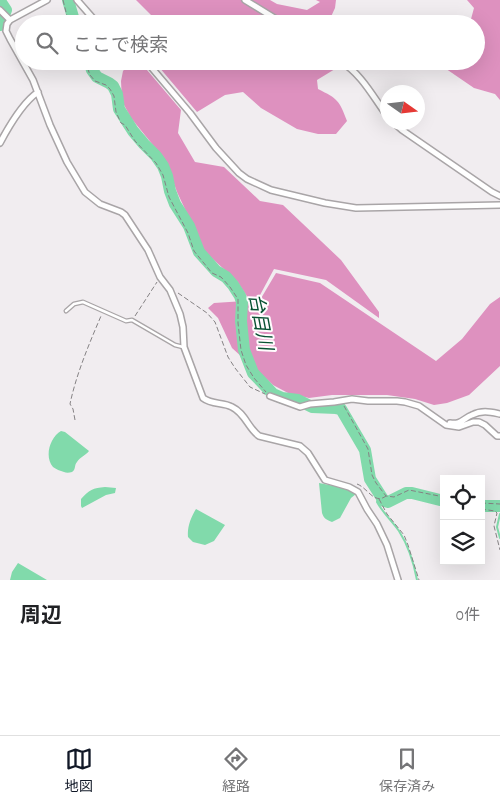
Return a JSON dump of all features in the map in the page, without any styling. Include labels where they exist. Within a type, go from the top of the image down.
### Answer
[{"type":"street","points":[[15,48],[6,31],[5,15],[47,0]]},
{"type":"street","points":[[76,0],[90,15]]},
{"type":"street","points":[[245,0],[269,15]]},
{"type":"street","points":[[27,70],[67,162],[84,192],[100,204],[125,215],[148,250],[160,277],[170,290],[180,314],[184,347],[202,398],[236,409],[259,436],[300,446],[308,453],[325,480],[350,487],[358,492],[387,544],[398,580]]},
{"type":"street","points":[[154,70],[190,113],[216,148],[239,173],[247,179],[272,190],[325,203],[356,208],[500,205]]},
{"type":"street","points":[[352,70],[367,86],[380,105]]},
{"type":"street","points":[[0,143],[10,124],[32,96],[38,92]]},
{"type":"street","points":[[402,130],[500,196]]},
{"type":"street","points":[[270,396],[300,407],[352,399],[405,402],[419,406],[446,425],[459,428],[473,422],[479,422],[499,436]]},
{"type":"street","points":[[438,420],[455,424],[461,423],[472,415],[487,411],[500,414]]},
{"type":"lane","points":[[66,312],[74,304],[83,302],[126,321],[132,320],[175,345],[184,347]]},
{"type":"path","points":[[63,0],[67,15]]},
{"type":"path","points":[[88,70],[90,75],[95,80],[106,85],[114,96],[116,112],[121,122],[126,125],[135,141],[149,154],[160,169],[169,197],[188,233],[194,251],[212,272],[221,277],[230,286],[238,299],[241,350],[246,365],[254,378],[270,396]]},
{"type":"path","points":[[132,320],[160,277]]},
{"type":"path","points":[[170,290],[207,313],[215,322],[234,368],[250,387],[270,396]]},
{"type":"path","points":[[75,420],[70,404],[73,392],[103,311]]},
{"type":"path","points":[[341,401],[368,449],[372,475],[385,497]]},
{"type":"path","points":[[419,580],[408,544],[401,530],[384,509],[379,499],[394,497],[409,490],[440,496]]},
{"type":"path","points":[[485,503],[500,504]]},
{"type":"path","points":[[485,510],[497,513],[494,526],[500,550]]},
{"type":"shaded area","points":[[136,0],[270,0],[277,4],[307,10],[320,2],[316,0],[336,0],[332,15],[151,15]]},
{"type":"shaded area","points":[[467,0],[500,0],[500,100],[495,94],[474,88],[448,70],[485,70],[485,15],[472,15],[474,8]]},
{"type":"shaded area","points":[[147,70],[181,110],[178,133],[195,162],[224,167],[260,201],[283,205],[341,260],[379,312],[379,318],[326,280],[274,269],[259,297],[248,298],[237,281],[205,252],[177,192],[166,161],[131,118],[122,101],[121,81],[123,71]]},
{"type":"shaded area","points":[[162,70],[333,70],[317,80],[318,89],[337,101],[347,121],[336,134],[318,134],[297,129],[261,108],[243,92],[225,95],[197,112]]},
{"type":"shaded area","points":[[276,273],[320,283],[436,361],[462,339],[490,304],[500,297],[500,366],[469,395],[447,403],[434,405],[415,399],[387,395],[332,395],[309,398],[288,393],[273,385],[232,348],[218,318],[208,308],[214,303],[260,300]]},
{"type":"shaded area","points":[[61,431],[65,432],[89,451],[78,460],[74,470],[68,473],[53,467],[49,458],[51,442]]},
{"type":"shaded area","points":[[319,483],[350,489],[356,494],[351,498],[340,518],[332,522],[326,519],[322,513]]},
{"type":"shaded area","points":[[105,487],[116,488],[115,493],[106,495],[82,508],[81,499],[86,493]]},
{"type":"shaded area","points":[[196,509],[225,525],[214,541],[205,545],[193,542],[188,537],[192,515]]},
{"type":"shaded area","points":[[18,563],[47,580],[10,580],[12,572]]},
{"type":"waterway","name":"台目川","points":[[68,0],[72,15]]},
{"type":"waterway","points":[[0,1],[6,10],[0,25]]},
{"type":"waterway","name":"台目川","points":[[92,70],[97,77],[113,86],[117,94],[119,109],[133,131],[163,166],[175,204],[189,226],[199,252],[216,271],[226,277],[240,296],[242,302],[241,321],[244,350],[253,373],[273,394],[282,398],[298,400],[312,407],[341,409],[365,450],[370,479],[384,501],[388,502],[406,493],[440,500]]},
{"type":"waterway","points":[[379,494],[377,502],[402,536],[417,580]]},
{"type":"waterway","name":"台目川","points":[[485,506],[500,506]]},
{"type":"waterway","points":[[500,514],[497,527],[500,538]]}]
